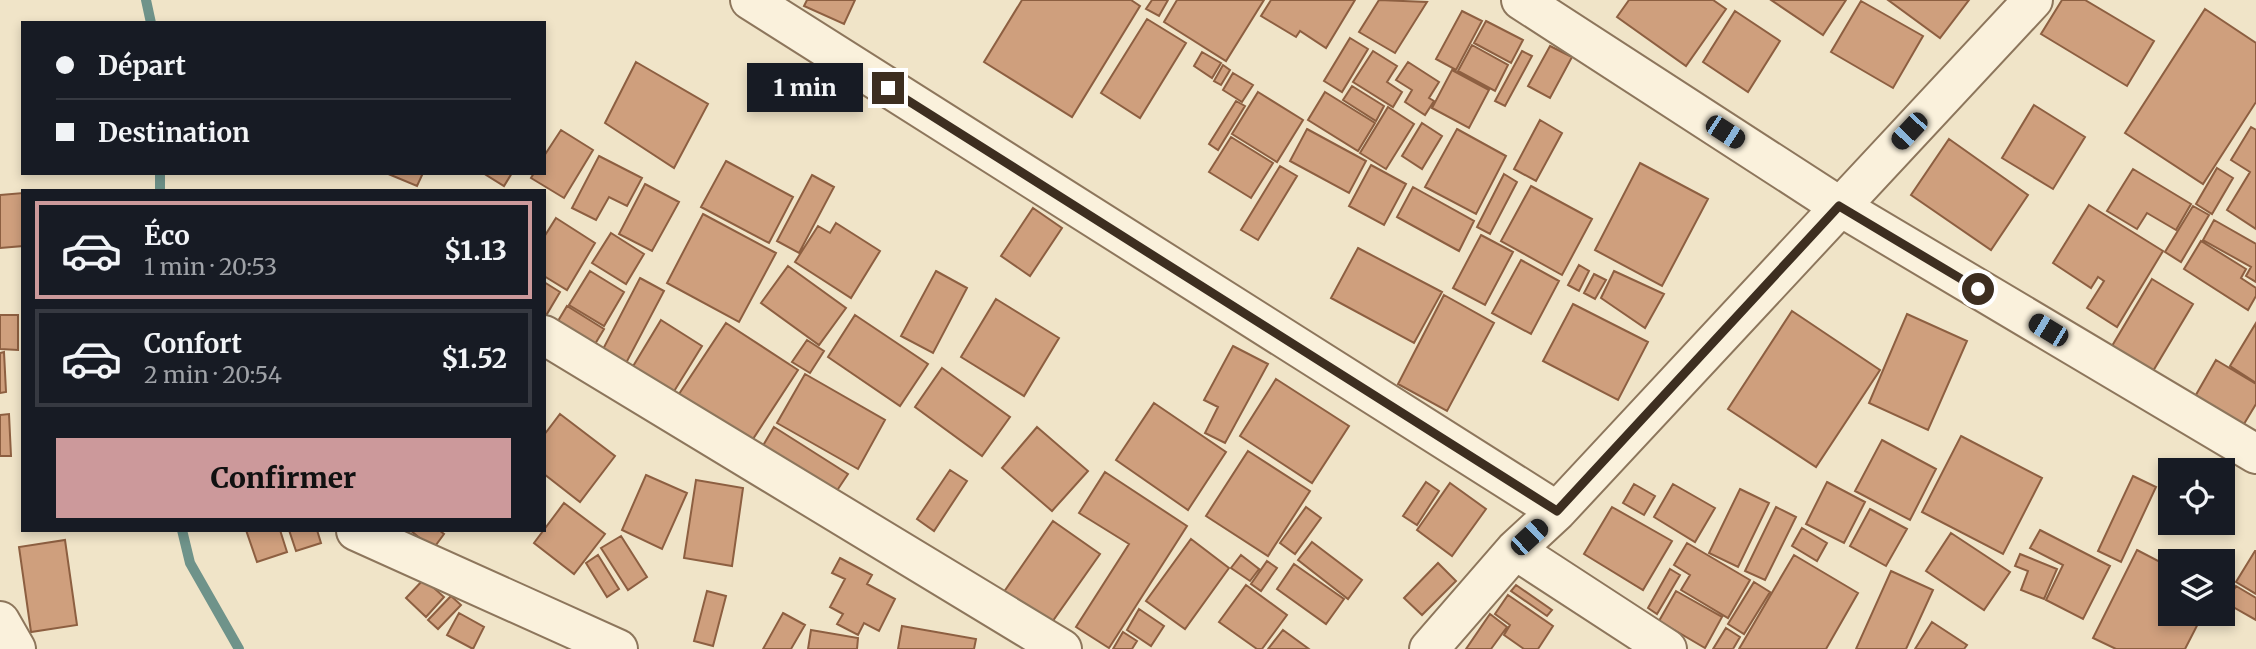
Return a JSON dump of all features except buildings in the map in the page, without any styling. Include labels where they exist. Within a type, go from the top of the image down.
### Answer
[{"type":"street","points":[[750,0],[1557,511]]},
{"type":"street","points":[[1521,0],[1839,206],[2256,454]]},
{"type":"street","points":[[1429,649],[1515,550],[1557,511],[2033,0]]},
{"type":"street","points":[[546,336],[1062,649]]},
{"type":"street","points":[[358,532],[618,649]]},
{"type":"street","points":[[1515,550],[1667,649]]},
{"type":"street","points":[[0,621],[16,649]]},
{"type":"waterway","points":[[146,0],[151,21]]},
{"type":"waterway","points":[[160,175],[160,189]]},
{"type":"waterway","points":[[182,532],[190,563],[239,649]]},
{"type":"route","points":[[888,88],[1557,511],[1839,206],[1978,289]]}]
